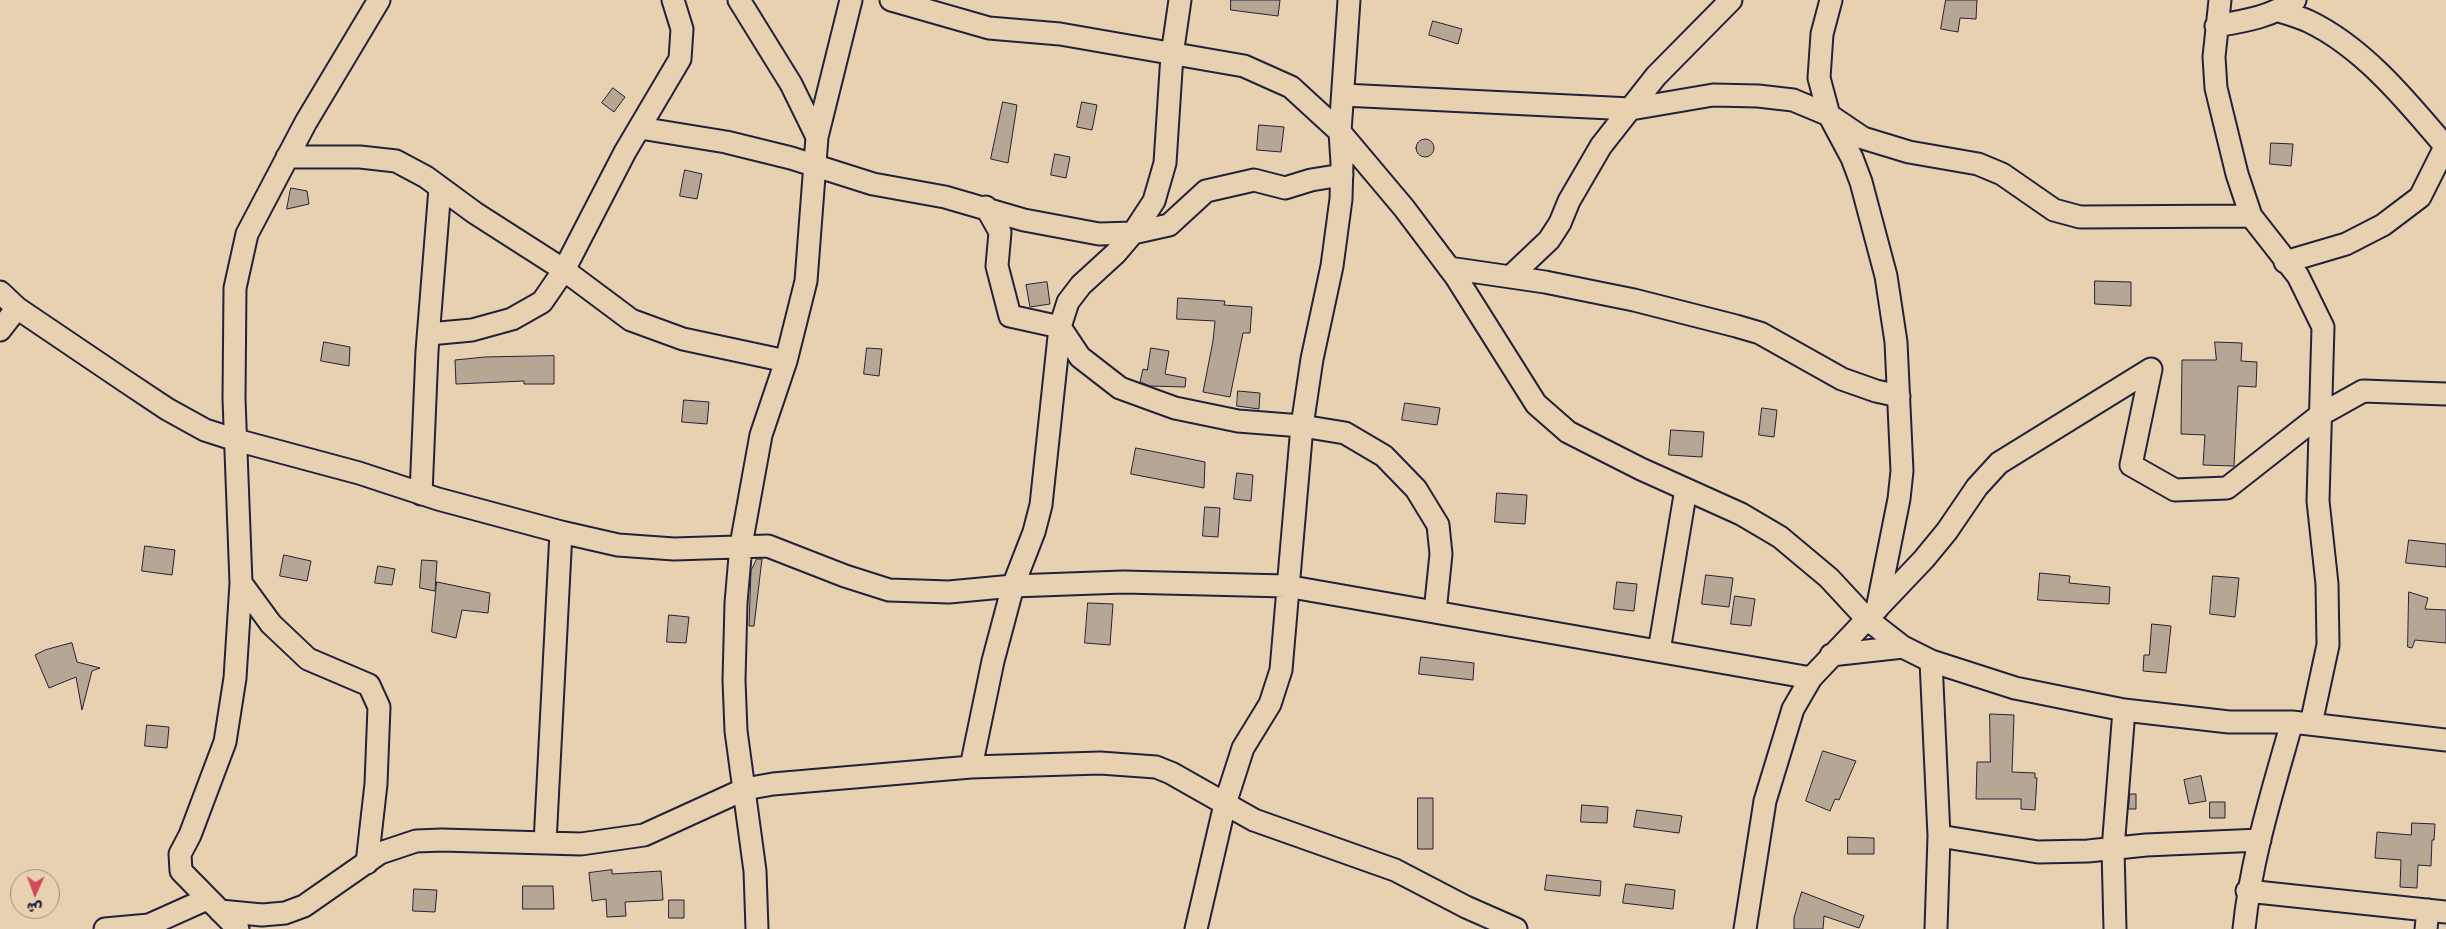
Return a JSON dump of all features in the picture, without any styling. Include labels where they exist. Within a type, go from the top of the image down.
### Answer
[{"type":"street","points":[[238,929],[181,871],[180,854],[190,835],[225,742],[235,678],[241,583],[236,440],[235,288],[247,234],[287,157],[363,23],[379,0]]},
{"type":"street","points":[[429,334],[472,330],[512,319],[542,302],[564,270],[640,128],[680,59],[682,29],[673,0]]},
{"type":"street","points":[[739,0],[787,77],[817,137]]},
{"type":"street","points":[[757,929],[755,871],[736,731],[734,680],[736,603],[741,545],[761,435],[786,361],[806,281],[817,137],[851,0]]},
{"type":"street","points":[[891,0],[989,28],[1060,34],[1244,66],[1291,87],[1340,132],[1404,208],[1449,268],[1536,404],[1568,432],[1740,514],[1780,537],[1872,614],[1903,647],[1931,661],[2015,688],[2124,710],[2230,722],[2302,723],[2445,733]]},
{"type":"street","points":[[971,767],[993,661],[1013,586],[1034,532],[1041,505],[1053,379],[1060,328],[1068,302],[1081,285],[1116,253],[1133,233],[1154,200],[1165,163],[1172,55],[1180,0]]},
{"type":"street","points":[[1196,929],[1225,804],[1244,748],[1270,704],[1280,670],[1286,586],[1302,426],[1312,359],[1332,266],[1341,199],[1340,132],[1349,0]]},
{"type":"street","points":[[1510,277],[1549,240],[1601,146],[1656,76],[1715,14],[1731,0]]},
{"type":"street","points":[[1831,0],[1822,34],[1819,78],[1828,115],[1852,158],[1886,276],[1896,342],[1900,396],[1902,471],[1899,499],[1872,614]]},
{"type":"street","points":[[2220,0],[2214,57],[2216,88],[2237,174],[2251,216],[2285,262],[2298,276],[2323,327],[2318,501],[2327,584],[2328,645],[2260,840],[2247,891],[2244,929]]},
{"type":"street","points":[[2216,26],[2248,21],[2287,6],[2340,40],[2385,78],[2446,146],[2420,197],[2383,225],[2346,244],[2285,262]]},
{"type":"street","points":[[1343,95],[1631,109],[1712,95],[1758,96],[1794,100],[1828,115],[1863,138],[1909,152],[1978,164],[2002,174],[2054,210],[2080,217],[2251,216]]},
{"type":"street","points":[[640,128],[726,142],[792,158],[815,167],[873,184],[986,207],[1024,220],[1099,234],[1133,233],[1169,225],[1206,191],[1254,180],[1285,188],[1311,180],[1342,175]]},
{"type":"street","points":[[287,157],[360,157],[396,161],[426,177],[475,213],[564,270],[631,320],[683,339],[786,361]]},
{"type":"street","points":[[421,494],[429,334],[440,188]]},
{"type":"street","points":[[986,207],[1000,232],[997,266],[1010,316],[1060,328],[1080,357],[1120,388],[1175,408],[1202,414],[1238,421],[1302,426],[1345,433],[1384,456],[1416,489],[1438,525],[1441,554],[1435,612]]},
{"type":"street","points":[[1449,268],[1510,277],[1634,300],[1760,333],[1842,380],[1876,391],[1900,396]]},
{"type":"street","points":[[0,292],[17,308],[167,409],[205,430],[359,472],[421,494],[561,532],[618,545],[674,549],[741,545],[768,546],[845,576],[889,590],[949,592],[1013,586],[1123,582],[1286,586],[1811,678]]},
{"type":"street","points":[[0,330],[17,308]]},
{"type":"street","points":[[1745,929],[1765,801],[1794,709],[1811,678],[1831,654],[1924,559],[1977,486],[2000,463],[2151,368],[2131,465],[2175,490],[2227,488],[2320,415],[2363,392],[2446,394]]},
{"type":"street","points":[[1660,652],[1686,489]]},
{"type":"street","points":[[545,843],[561,532]]},
{"type":"street","points":[[241,583],[271,624],[308,659],[369,685],[379,708],[376,784],[367,863]]},
{"type":"street","points":[[1831,654],[1903,647]]},
{"type":"street","points":[[1931,661],[1939,836],[1936,929]]},
{"type":"street","points":[[2115,929],[2114,849],[2124,710]]},
{"type":"street","points":[[105,929],[149,925],[214,905],[262,915],[285,913],[304,906],[380,853],[416,841],[451,840],[581,844],[644,835],[745,789],[773,784],[971,767],[1100,763],[1156,767],[1171,773],[1254,820],[1395,870],[1466,907],[1516,929]]},
{"type":"street","points":[[1939,836],[2038,852],[2260,840]]},
{"type":"street","points":[[2247,891],[2434,917]]},
{"type":"street","points":[[1466,907],[1471,929]]},
{"type":"building","points":[[1231,0],[1280,0],[1278,16],[1231,10]]},
{"type":"building","points":[[1946,0],[1977,0],[1976,19],[1960,18],[1958,32],[1941,29]]},
{"type":"building","points":[[1433,21],[1462,29],[1458,44],[1429,35]]},
{"type":"building","points":[[613,88],[625,97],[614,112],[602,103]]},
{"type":"building","points":[[1003,102],[1017,105],[1008,163],[991,159]]},
{"type":"building","points":[[1082,102],[1097,105],[1092,130],[1077,127]]},
{"type":"building","points":[[1259,125],[1284,127],[1281,152],[1257,150]]},
{"type":"building","points":[[1421,139],[1429,139],[1434,144],[1432,155],[1421,157],[1416,152],[1416,144]]},
{"type":"building","points":[[2271,143],[2293,144],[2291,166],[2270,164]]},
{"type":"building","points":[[1055,154],[1070,157],[1066,178],[1051,175]]},
{"type":"building","points":[[685,170],[702,174],[697,199],[680,196]]},
{"type":"building","points":[[291,188],[307,191],[309,204],[287,209]]},
{"type":"building","points":[[2095,281],[2131,282],[2131,306],[2095,304]]},
{"type":"building","points":[[1047,282],[1050,304],[1030,307],[1026,285]]},
{"type":"building","points":[[1178,298],[1225,301],[1224,305],[1252,307],[1250,333],[1243,333],[1230,397],[1203,392],[1215,321],[1177,319]]},
{"type":"building","points":[[324,342],[350,347],[349,366],[321,361]]},
{"type":"building","points":[[2215,342],[2242,343],[2241,361],[2257,362],[2256,387],[2238,386],[2234,466],[2203,465],[2205,435],[2181,434],[2182,360],[2216,360]]},
{"type":"building","points":[[867,348],[882,349],[879,376],[864,374]]},
{"type":"building","points":[[1151,348],[1169,351],[1165,374],[1186,378],[1185,387],[1150,386],[1140,382],[1143,369],[1147,370]]},
{"type":"building","points":[[554,356],[554,384],[524,384],[524,381],[456,384],[455,360],[485,357]]},
{"type":"building","points":[[1238,391],[1260,393],[1259,409],[1237,406]]},
{"type":"building","points":[[684,400],[709,402],[707,424],[682,422]]},
{"type":"building","points":[[1405,403],[1440,408],[1437,425],[1402,420]]},
{"type":"building","points":[[1762,408],[1777,410],[1774,437],[1759,435]]},
{"type":"building","points":[[1671,430],[1704,432],[1702,457],[1669,455]]},
{"type":"building","points":[[1136,448],[1205,462],[1204,488],[1131,474]]},
{"type":"building","points":[[1237,473],[1253,475],[1251,501],[1234,499]]},
{"type":"building","points":[[1497,493],[1527,495],[1525,524],[1495,522]]},
{"type":"building","points":[[1205,507],[1220,508],[1218,537],[1203,536]]},
{"type":"building","points":[[2409,540],[2446,544],[2446,567],[2406,563]]},
{"type":"building","points":[[145,546],[175,550],[172,575],[142,571]]},
{"type":"building","points":[[284,555],[311,561],[307,581],[280,576]]},
{"type":"building","points":[[757,559],[762,559],[754,626],[749,626],[751,571]]},
{"type":"building","points":[[422,560],[437,561],[435,591],[420,588]]},
{"type":"building","points":[[378,566],[395,569],[392,585],[375,583]]},
{"type":"building","points":[[2040,573],[2070,576],[2069,583],[2110,587],[2109,604],[2038,600]]},
{"type":"building","points":[[1706,575],[1733,578],[1729,607],[1702,604]]},
{"type":"building","points":[[2213,576],[2239,578],[2235,617],[2210,614]]},
{"type":"building","points":[[437,582],[490,593],[488,613],[462,610],[456,638],[432,632]]},
{"type":"building","points":[[1617,582],[1637,584],[1634,611],[1614,609]]},
{"type":"building","points":[[2409,592],[2428,598],[2425,609],[2446,610],[2446,643],[2415,640],[2412,648],[2408,647]]},
{"type":"building","points":[[1735,596],[1755,599],[1751,626],[1731,624]]},
{"type":"building","points":[[1088,603],[1113,604],[1110,645],[1085,643]]},
{"type":"building","points":[[669,615],[689,617],[686,643],[667,642]]},
{"type":"building","points":[[2152,624],[2171,626],[2166,673],[2143,671],[2144,655],[2149,655]]},
{"type":"building","points":[[72,643],[77,662],[100,668],[92,671],[82,710],[76,677],[49,688],[35,655],[45,650]]},
{"type":"building","points":[[1421,657],[1474,663],[1473,680],[1419,674]]},
{"type":"building","points":[[1990,714],[2014,715],[2012,772],[2035,773],[2035,778],[2037,778],[2035,810],[2021,809],[2021,799],[1976,799],[1977,762],[1990,762]]},
{"type":"building","points":[[147,725],[169,727],[167,748],[145,746]]},
{"type":"building","points":[[1823,751],[1856,761],[1839,800],[1835,799],[1830,811],[1806,801]]},
{"type":"building","points":[[2201,776],[2206,801],[2189,804],[2184,780]]},
{"type":"building","points":[[2130,794],[2136,794],[2136,809],[2129,809]]},
{"type":"building","points":[[1418,798],[1433,798],[1433,849],[1418,849]]},
{"type":"building","points":[[2210,802],[2225,802],[2225,818],[2210,818]]},
{"type":"building","points":[[1582,805],[1608,807],[1607,823],[1581,822]]},
{"type":"building","points":[[1637,810],[1682,816],[1679,833],[1634,827]]},
{"type":"building","points":[[2412,823],[2435,824],[2431,866],[2418,865],[2417,888],[2400,887],[2401,860],[2375,858],[2377,832],[2411,835]]},
{"type":"building","points":[[1848,837],[1874,838],[1874,854],[1848,854]]},
{"type":"building","points":[[612,870],[612,874],[661,871],[663,900],[625,902],[626,916],[607,917],[606,899],[592,901],[589,873]]},
{"type":"building","points":[[1547,875],[1601,881],[1600,896],[1545,890]]},
{"type":"building","points":[[1626,884],[1675,890],[1673,909],[1623,903]]},
{"type":"building","points":[[523,886],[553,886],[554,909],[523,909]]},
{"type":"building","points":[[414,889],[437,890],[435,912],[413,911]]},
{"type":"building","points":[[1802,892],[1864,916],[1859,928],[1824,916],[1823,929],[1794,929],[1794,918]]},
{"type":"building","points":[[669,900],[684,900],[684,918],[669,918]]}]
